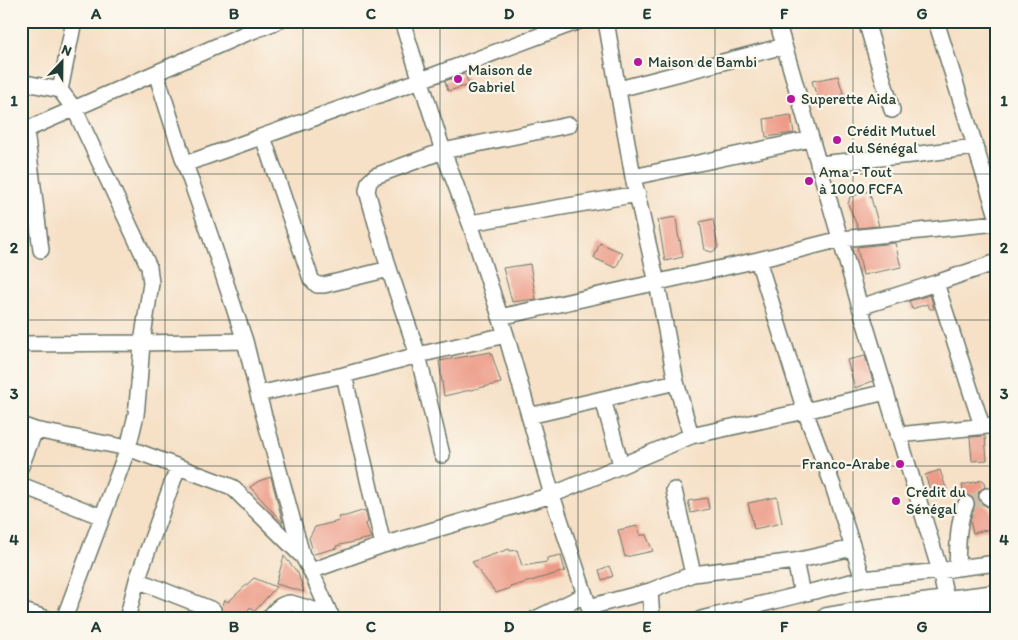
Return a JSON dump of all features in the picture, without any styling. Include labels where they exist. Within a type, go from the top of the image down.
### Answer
[{"type":"highway","points":[[827,619],[872,611],[997,596]]},
{"type":"highway","points":[[984,619],[997,618]]},
{"type":"street","points":[[60,90],[73,21]]},
{"type":"street","points":[[41,250],[24,132],[156,73],[239,28],[278,21]]},
{"type":"street","points":[[402,21],[443,151],[470,223],[506,335],[552,495],[589,607]]},
{"type":"street","points":[[184,164],[421,80],[578,21]]},
{"type":"street","points":[[606,21],[634,177],[676,382],[691,436]]},
{"type":"street","points":[[777,21],[860,307],[940,571],[947,602]]},
{"type":"street","points":[[866,21],[892,110]]},
{"type":"street","points":[[936,21],[997,216]]},
{"type":"street","points":[[619,90],[784,46]]},
{"type":"street","points":[[156,73],[184,164],[245,340],[302,555],[331,617]]},
{"type":"street","points":[[21,82],[60,90],[75,110],[148,267],[151,282],[142,343],[136,415],[128,448],[64,619]]},
{"type":"street","points":[[442,455],[418,355],[389,269],[367,191],[369,182],[376,176],[443,151],[569,124]]},
{"type":"street","points":[[263,137],[311,279],[318,285],[324,285],[389,269]]},
{"type":"street","points":[[634,177],[811,139]]},
{"type":"street","points":[[818,164],[975,147]]},
{"type":"street","points":[[470,223],[638,194]]},
{"type":"street","points":[[500,317],[758,260],[841,239],[997,223]]},
{"type":"street","points":[[758,260],[806,411],[863,579]]},
{"type":"street","points":[[860,307],[997,262]]},
{"type":"street","points":[[898,435],[989,425],[936,283]]},
{"type":"street","points":[[258,394],[506,335]]},
{"type":"street","points":[[21,344],[245,340]]},
{"type":"street","points":[[344,375],[383,544]]},
{"type":"street","points":[[529,416],[676,382]]},
{"type":"street","points":[[311,571],[383,544],[552,495],[621,464],[691,436],[886,392]]},
{"type":"street","points":[[604,399],[621,464]]},
{"type":"street","points":[[21,466],[28,427],[128,448],[232,487],[302,555]]},
{"type":"street","points":[[126,619],[137,580],[178,467]]},
{"type":"street","points":[[21,485],[102,517]]},
{"type":"street","points":[[674,490],[693,574]]},
{"type":"street","points":[[957,568],[958,536],[962,512],[966,504]]},
{"type":"street","points":[[535,619],[650,591],[693,574],[795,561],[853,548]]},
{"type":"street","points":[[795,561],[802,594]]},
{"type":"street","points":[[701,619],[863,579],[997,563]]},
{"type":"street","points":[[137,580],[213,610]]},
{"type":"street","points":[[650,591],[652,619]]},
{"type":"street","points":[[268,619],[280,605],[286,603],[331,617]]},
{"type":"street","points":[[21,610],[48,619]]},
{"type":"building","points":[[464,74],[470,85],[448,91],[445,81]]},
{"type":"building","points":[[838,76],[844,96],[820,99],[812,81]]},
{"type":"building","points":[[791,115],[794,133],[766,137],[764,119]]},
{"type":"building","points":[[869,191],[879,226],[858,228],[848,204],[850,197]]},
{"type":"building","points":[[676,217],[683,257],[665,261],[658,220]]},
{"type":"building","points":[[713,219],[718,248],[712,252],[705,250],[700,222]]},
{"type":"building","points":[[600,243],[623,253],[616,268],[594,258]]},
{"type":"building","points":[[895,243],[901,267],[863,275],[857,247]]},
{"type":"building","points":[[530,264],[536,299],[512,302],[503,268]]},
{"type":"building","points":[[930,295],[934,309],[930,309],[927,304],[912,309],[909,301]]},
{"type":"building","points":[[491,352],[501,383],[444,396],[439,361]]},
{"type":"building","points":[[865,356],[873,381],[855,388],[847,360]]},
{"type":"building","points":[[985,436],[987,460],[972,461],[970,437]]},
{"type":"building","points":[[940,470],[947,491],[932,496],[925,475]]},
{"type":"building","points":[[271,477],[283,523],[250,487],[259,481]]},
{"type":"building","points":[[983,480],[985,487],[979,491],[978,496],[982,504],[990,508],[994,528],[973,533],[970,521],[975,502],[970,496],[964,495],[962,485]]},
{"type":"building","points":[[777,497],[782,523],[754,529],[748,503]]},
{"type":"building","points":[[707,498],[709,509],[691,513],[688,501]]},
{"type":"building","points":[[365,510],[368,522],[366,524],[371,538],[336,546],[337,548],[314,554],[309,538],[315,527],[339,521],[338,517]]},
{"type":"building","points":[[638,526],[640,535],[646,535],[653,551],[625,557],[618,530]]},
{"type":"building","points":[[509,549],[510,551],[517,550],[522,566],[547,562],[547,558],[561,555],[565,571],[496,593],[472,562]]},
{"type":"building","points":[[284,556],[298,573],[304,592],[276,584]]},
{"type":"building","points":[[609,566],[613,576],[602,580],[599,570]]},
{"type":"building","points":[[254,578],[276,587],[254,612],[250,607],[243,619],[216,619],[221,614],[225,600],[228,602]]},
{"type":"tunnel","points":[[966,504],[987,496]]},
{"type":"place","name":"Maison de Bambi","points":[[638,62]]},
{"type":"place","name":"Maison de Gabriel","points":[[458,79]]},
{"type":"place","name":"Superette Aida","points":[[791,99]]},
{"type":"place","name":"Crédit Mutuel du Sénégal","points":[[837,140]]},
{"type":"place","name":"Ama - Tout à 1000 FCFA","points":[[809,181]]},
{"type":"place","name":"Franco-Arabe","points":[[900,464]]},
{"type":"place","name":"Crédit du Sénégal","points":[[896,501]]}]
